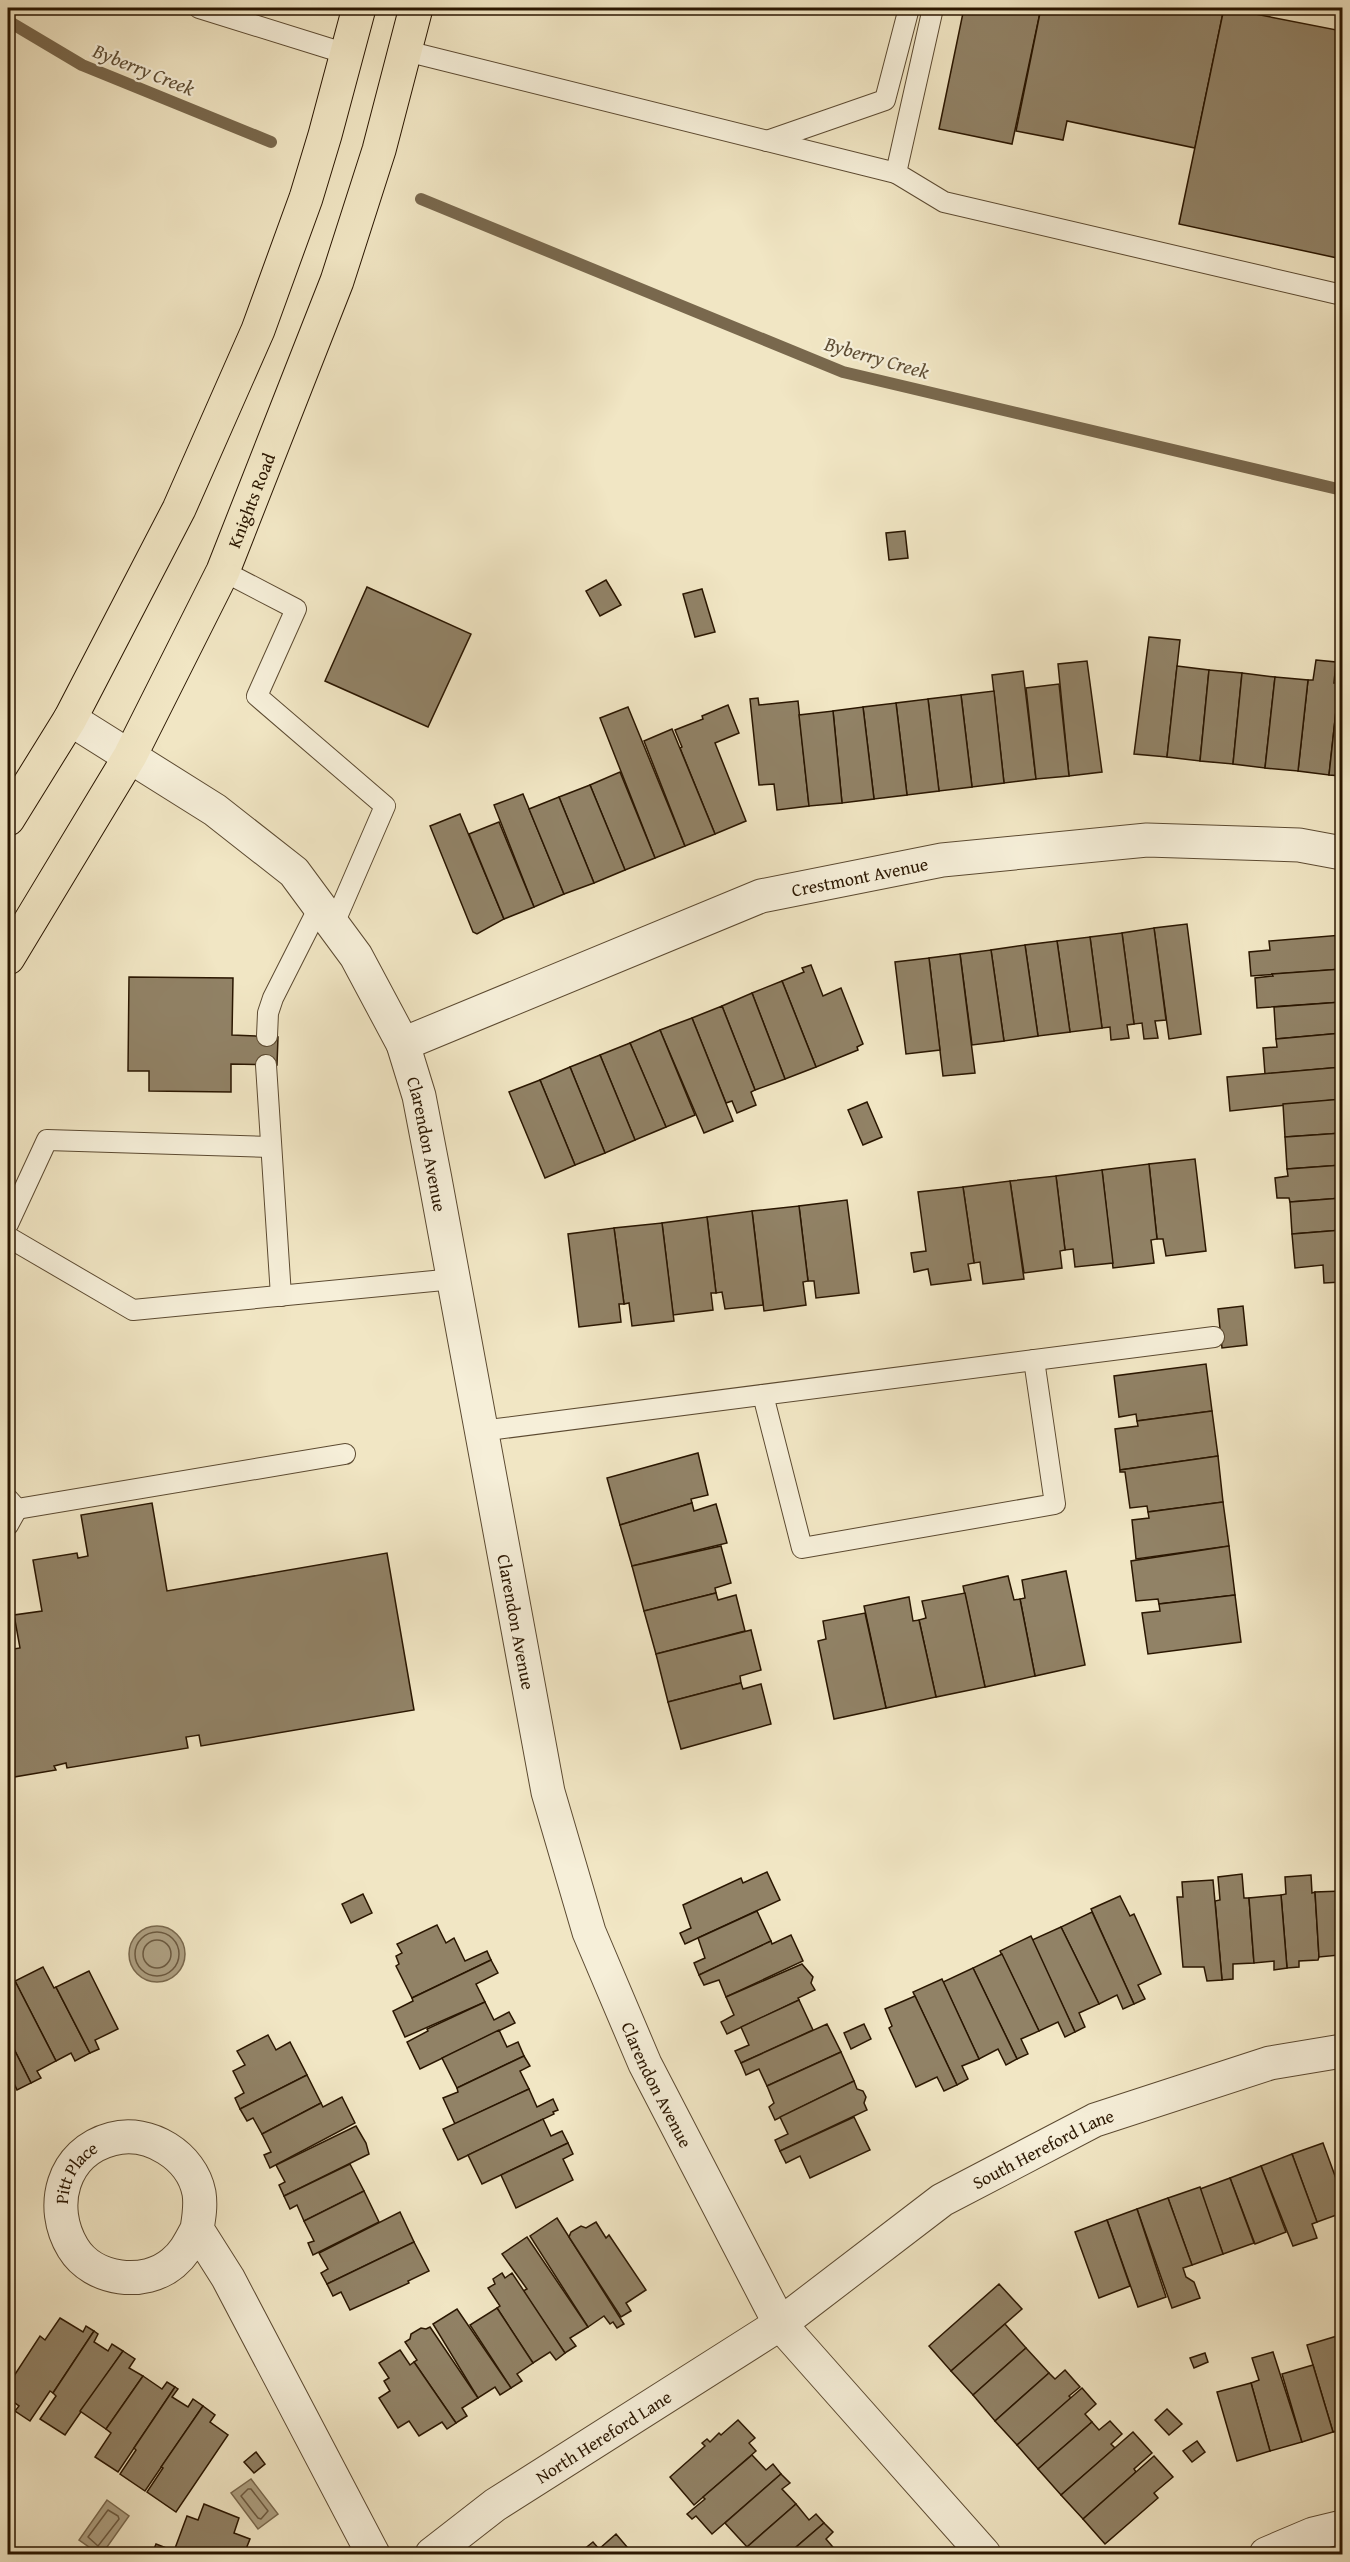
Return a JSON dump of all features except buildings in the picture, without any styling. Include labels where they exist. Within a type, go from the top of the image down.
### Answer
[{"type":"main road","points":[[8,819],[70,719],[179,509],[258,330],[306,198],[359,8]]},
{"type":"main road","name":"Knights Road","points":[[8,958],[130,756],[223,571],[337,282],[379,150],[416,8]]},
{"type":"street","name":"Clarendon Avenue","points":[[70,719],[214,810],[294,872],[356,956],[403,1044],[418,1096],[454,1279],[548,1792],[589,1932],[645,2064],[780,2324],[984,2554]]},
{"type":"street","name":"Crestmont Avenue","points":[[403,1044],[761,896],[942,860],[1147,840],[1299,845],[1342,854]]},
{"type":"street","name":"South Hereford Lane","points":[[780,2324],[942,2200],[1095,2121],[1269,2063],[1342,2051]]},
{"type":"street","name":"Pitt Place","points":[[132,2137],[150,2140],[167,2148],[182,2160],[192,2175],[199,2192],[200,2211],[197,2229],[187,2248],[172,2264],[153,2274],[132,2277],[111,2276],[91,2267],[75,2252],[64,2234],[59,2213],[61,2192],[68,2172],[80,2157],[95,2146],[113,2139],[132,2137]]},
{"type":"street","points":[[197,2229],[228,2278],[374,2554]]},
{"type":"street","name":"North Hereford Lane","points":[[432,2554],[495,2505],[780,2324]]},
{"type":"street","points":[[1266,2554],[1326,2538]]},
{"type":"lane","points":[[199,8],[250,15],[347,54]]},
{"type":"lane","points":[[766,141],[885,100],[909,8]]},
{"type":"lane","points":[[896,173],[933,8]]},
{"type":"lane","points":[[406,51],[896,173],[944,202],[1342,295]]},
{"type":"lane","points":[[223,571],[297,609],[257,696],[385,806],[326,916],[273,998],[268,1013],[267,1036]]},
{"type":"lane","points":[[266,1065],[281,1296]]},
{"type":"lane","points":[[8,1224],[47,1140],[270,1147]]},
{"type":"lane","points":[[8,1237],[133,1310],[454,1279]]},
{"type":"lane","points":[[482,1431],[1214,1337]]},
{"type":"lane","points":[[763,1395],[802,1548],[1055,1504],[1034,1360]]},
{"type":"lane","points":[[11,1511],[345,1454]]},
{"type":"water","points":[[152,1926],[162,1926],[177,1934],[183,1943],[185,1954],[183,1965],[177,1974],[162,1982],[152,1982],[141,1977],[134,1970],[129,1959],[129,1949],[134,1938],[141,1931]]},
{"type":"water","points":[[251,2479],[278,2514],[258,2529],[231,2493]]},
{"type":"water","points":[[107,2500],[129,2516],[102,2554],[99,2554],[79,2540]]},
{"type":"waterway","name":"Byberry Creek","points":[[8,21],[82,65],[271,142]]},
{"type":"waterway","name":"Byberry Creek","points":[[421,199],[843,372],[1342,490]]}]
